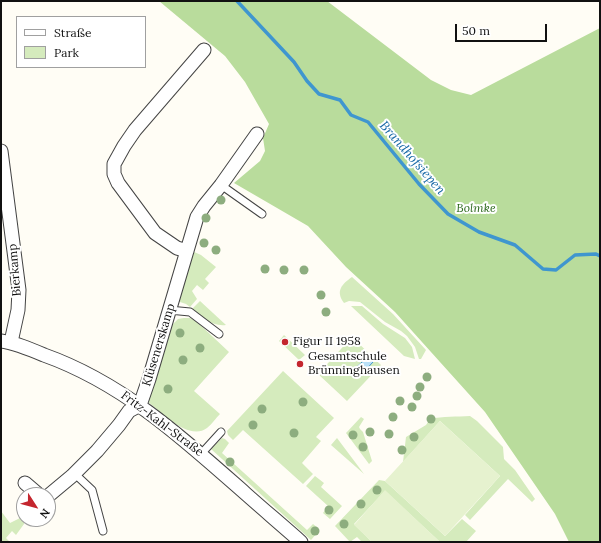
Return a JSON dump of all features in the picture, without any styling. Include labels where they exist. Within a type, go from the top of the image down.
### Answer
[{"type":"street","points":[[187,251],[177,248],[155,233],[118,183],[114,174],[114,164],[135,130],[204,50]]},
{"type":"street","name":"Klüsenerskamp","points":[[140,405],[197,217],[257,134]]},
{"type":"street","name":"Bierkamp","points":[[1,151],[19,290],[18,310],[6,342]]},
{"type":"street","name":"Fritz-Kahl-Straße","points":[[6,342],[65,362],[93,376],[140,405],[201,454],[301,542]]},
{"type":"street","points":[[56,489],[75,474],[97,451],[129,411],[140,405]]},
{"type":"street","points":[[25,483],[30,487]]},
{"type":"lane","points":[[221,184],[262,214]]},
{"type":"lane","points":[[169,310],[190,312],[219,334]]},
{"type":"lane","points":[[201,454],[221,432]]},
{"type":"lane","points":[[75,474],[92,490],[103,531]]},
{"type":"green space","name":"Bolmke","points":[[159,1],[327,1],[431,80],[451,90],[471,95],[600,28],[600,542],[569,542],[555,514],[485,412],[395,312],[346,267],[308,226],[234,183],[260,161],[265,151],[263,138],[269,124],[245,82],[225,56]]},
{"type":"green space","points":[[192,251],[201,255],[216,267],[205,279],[209,283],[203,290],[197,285],[192,291],[197,299],[190,307],[177,301]]},
{"type":"green space","points":[[352,277],[393,314],[426,350],[421,359],[419,359],[415,347],[407,336],[401,331],[385,322],[360,302],[349,301],[344,303],[341,299],[340,291],[345,282]]},
{"type":"green space","points":[[200,301],[226,325],[212,323],[192,309]]},
{"type":"green space","points":[[351,306],[362,306],[383,324],[405,338],[412,347],[415,359],[404,356]]},
{"type":"green space","points":[[190,318],[196,321],[229,352],[194,391],[220,414],[211,425],[200,431],[192,431],[175,424],[147,401],[168,329],[178,319]]},
{"type":"green space","points":[[284,335],[305,355],[299,360],[279,341]]},
{"type":"green space","points":[[352,337],[381,365],[347,401],[318,374]]},
{"type":"green space","points":[[283,371],[334,418],[316,437],[321,441],[302,463],[313,474],[303,484],[243,430],[233,440],[228,435],[227,431]]},
{"type":"green space","points":[[470,416],[503,447],[504,459],[515,470],[535,499],[532,502],[508,479],[470,520],[465,515],[500,476],[440,421],[403,462],[406,437],[426,425],[430,419]]},
{"type":"green space","points":[[361,417],[364,419],[359,427],[363,432],[372,461],[369,464],[346,433]]},
{"type":"green space","points":[[440,421],[500,476],[445,536],[385,481]]},
{"type":"green space","points":[[222,438],[229,443],[222,453],[307,530],[313,524],[318,528],[318,532],[311,540],[211,449]]},
{"type":"green space","points":[[337,438],[364,474],[331,445]]},
{"type":"green space","points":[[315,476],[324,483],[321,487],[342,506],[330,519],[323,513],[328,506],[306,486]]},
{"type":"green space","points":[[379,480],[385,481],[445,536],[462,519],[476,531],[466,542],[440,542],[385,491],[354,524],[372,542],[362,542],[357,537],[350,542],[335,526]]},
{"type":"green space","points":[[385,490],[440,542],[372,542],[354,525]]},
{"type":"green space","points":[[1,511],[10,523],[16,520],[16,527],[22,527],[16,535],[12,531],[6,538],[9,541],[1,542]]},
{"type":"water","points":[[368,357],[371,358],[373,362],[360,376],[357,376],[354,370]]},
{"type":"waterway","name":"Brandhofsiepen","points":[[237,1],[294,62],[307,81],[319,94],[340,100],[351,115],[368,122],[419,184],[448,214],[479,232],[515,245],[543,269],[556,270],[575,255],[596,254],[600,256]]},
{"type":"place","name":"Figur II 1958","points":[[285,342]]},
{"type":"place","name":"Gesamtschule Brünninghausen","points":[[300,364]]}]
